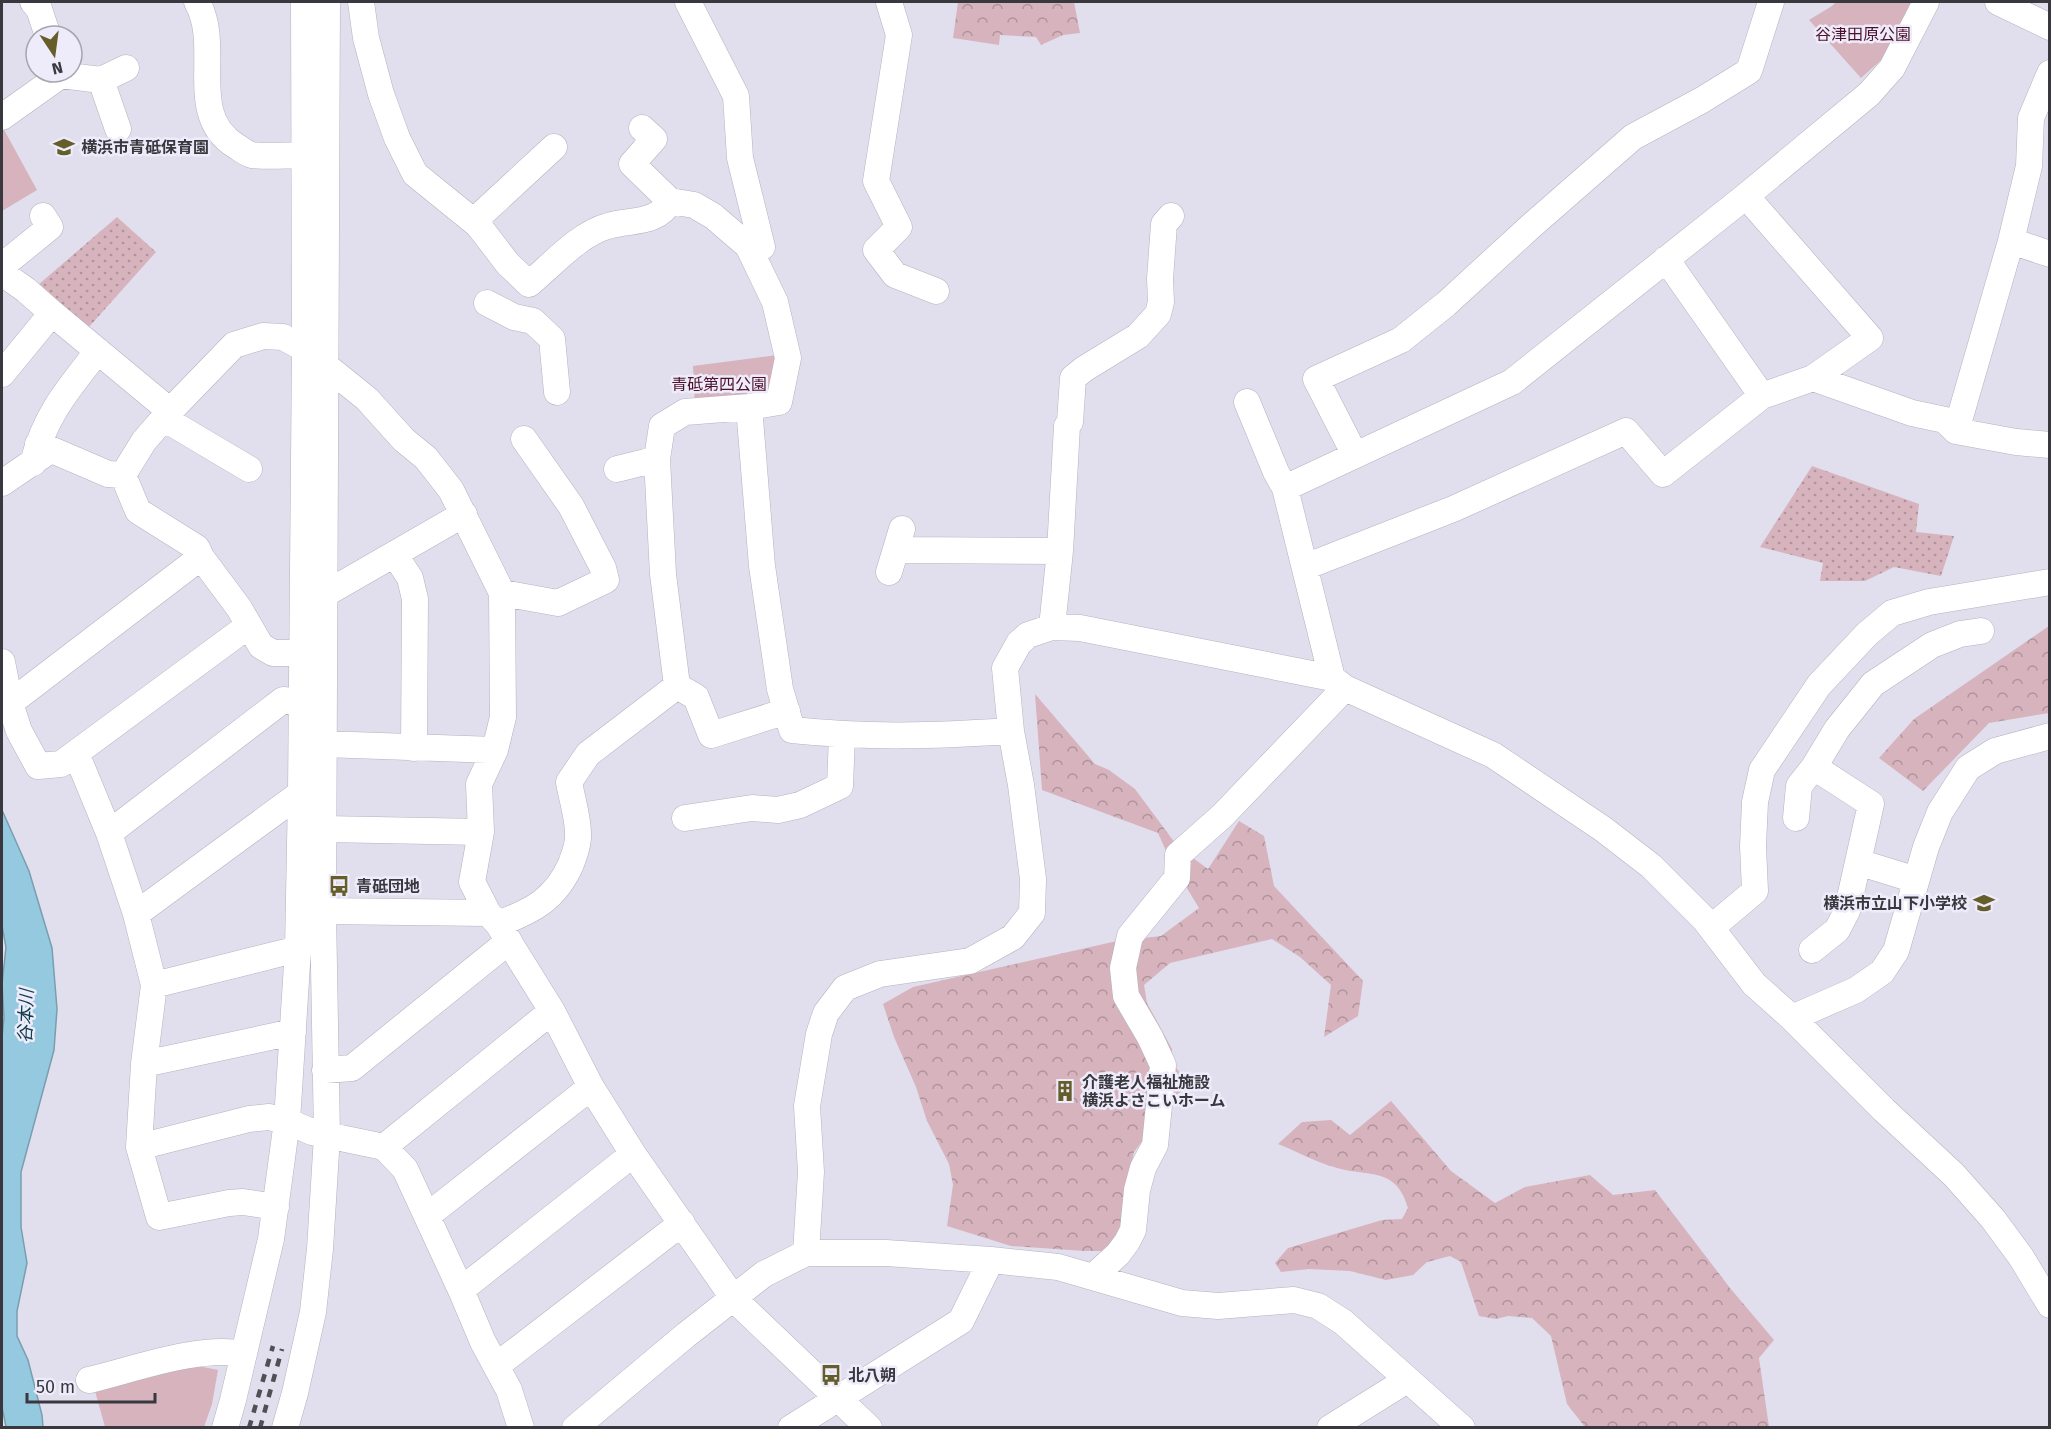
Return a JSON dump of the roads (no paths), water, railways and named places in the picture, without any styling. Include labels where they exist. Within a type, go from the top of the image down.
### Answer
[{"type":"street","points":[[33,2],[39,9],[44,24]]},
{"type":"street","points":[[197,2],[204,21],[207,95],[214,125],[225,139],[250,155],[303,155]]},
{"type":"street","points":[[225,1428],[267,1255],[276,1207],[287,1121],[298,949],[305,349],[304,2]]},
{"type":"street","points":[[285,1428],[313,1312],[320,1249],[327,1136],[323,911],[327,2]]},
{"type":"street","points":[[361,2],[366,38],[381,94],[397,138],[415,174],[474,221],[508,264],[529,284],[587,235],[608,226],[643,221],[665,209],[670,201]]},
{"type":"street","points":[[688,2],[736,96],[740,158],[762,247]]},
{"type":"street","points":[[888,2],[899,35],[876,181],[899,226],[876,250],[896,275],[936,291]]},
{"type":"street","points":[[1355,455],[1316,379],[1401,340],[1446,304],[1633,137],[1702,100],[1749,71],[1770,2],[1793,2]]},
{"type":"street","points":[[1285,488],[1512,382],[1746,196],[1869,94],[1892,68],[1926,2]]},
{"type":"street","points":[[1998,2],[2049,27]]},
{"type":"street","points":[[84,77],[101,80],[126,68]]},
{"type":"street","points":[[1956,431],[2010,242],[2029,166],[2031,118],[2049,73]]},
{"type":"street","points":[[101,80],[118,129]]},
{"type":"street","points":[[2,117],[46,84]]},
{"type":"street","points":[[642,128],[654,139],[632,164],[670,201],[694,205],[703,210],[748,246],[775,302],[788,358],[779,402],[685,412],[662,426],[657,459],[663,574],[677,686]]},
{"type":"street","points":[[474,221],[554,147]]},
{"type":"street","points":[[1305,567],[1453,509],[1626,431],[1663,474],[1762,396],[1813,378],[1870,338],[1746,196]]},
{"type":"street","points":[[2,266],[50,226],[43,216]]},
{"type":"street","points":[[1052,627],[1067,426],[1070,422],[1073,378],[1138,336],[1158,314],[1161,302],[1160,279],[1164,224],[1171,216]]},
{"type":"street","points":[[2010,242],[2049,254]]},
{"type":"street","points":[[1666,259],[1762,396]]},
{"type":"street","points":[[508,264],[484,310],[533,321],[552,339],[557,392]]},
{"type":"street","points":[[2,273],[99,351],[167,414],[249,469]]},
{"type":"street","points":[[2,374],[52,313]]},
{"type":"street","points":[[123,475],[144,441],[167,414],[234,345],[263,336],[283,337],[305,349],[367,399],[404,440],[426,458],[451,490],[502,593],[503,717],[495,750],[479,784],[481,832],[472,882],[552,1011],[591,1087],[633,1154],[734,1299],[869,1428]]},
{"type":"street","points":[[2,483],[41,452],[59,400],[99,351]]},
{"type":"street","points":[[1813,378],[1912,412],[1945,420],[1956,431],[2016,442],[2049,445]]},
{"type":"street","points":[[1247,402],[1285,488],[1305,567],[1339,683]]},
{"type":"street","points":[[749,407],[762,566],[780,689],[792,730],[842,735],[928,736],[1011,731]]},
{"type":"street","points":[[502,593],[558,603],[606,580],[603,568],[571,506],[524,439]]},
{"type":"street","points":[[41,452],[108,474],[123,475]]},
{"type":"street","points":[[618,469],[657,459]]},
{"type":"street","points":[[123,475],[138,511],[197,548],[201,557],[239,608],[261,646],[273,653],[302,653]]},
{"type":"street","points":[[325,594],[464,514]]},
{"type":"street","points":[[896,550],[1059,551]]},
{"type":"street","points":[[395,555],[410,578],[415,599],[414,748]]},
{"type":"street","points":[[9,703],[201,557]]},
{"type":"street","points":[[1711,928],[1755,891],[1753,846],[1755,802],[1762,770],[1819,685],[1868,634],[1892,613],[1929,602],[2049,582]]},
{"type":"street","points":[[2,662],[9,703],[19,731],[38,766],[61,764],[248,626]]},
{"type":"street","points":[[806,1253],[811,1172],[807,1106],[819,1034],[826,1013],[845,988],[880,974],[970,961],[1013,937],[1032,913],[1033,879],[1021,785],[1011,731],[1005,668],[1018,644],[1029,635],[1052,627],[1080,628],[1339,683],[1493,755],[1603,829],[1651,866],[1711,928],[1754,984],[1792,1018],[1884,1110],[1954,1174],[1993,1219],[2020,1257],[2049,1305]]},
{"type":"street","points":[[1796,818],[1799,786],[1814,767],[1837,729],[1873,684],[1932,645],[1960,634],[1981,631]]},
{"type":"street","points":[[1094,1276],[1128,1242],[1133,1230],[1137,1190],[1143,1168],[1155,1145],[1163,1065],[1126,996],[1123,968],[1130,936],[1177,878],[1178,855],[1222,816],[1339,683]]},
{"type":"street","points":[[677,686],[696,697],[711,735],[787,711]]},
{"type":"street","points":[[325,1070],[352,1068],[498,926],[545,902],[556,890],[567,874],[577,850],[579,836],[569,782],[588,754],[677,686]]},
{"type":"street","points":[[109,833],[283,700],[302,702]]},
{"type":"street","points":[[685,818],[752,808],[777,810],[800,805],[840,786],[842,735]]},
{"type":"street","points":[[1792,1018],[1856,990],[1882,972],[1896,951],[1926,848],[1940,812],[1968,768],[1995,751],[2049,736]]},
{"type":"street","points":[[324,744],[495,750]]},
{"type":"street","points":[[76,753],[109,833],[136,914],[154,985],[144,1064],[139,1147],[159,1217],[229,1203],[250,1202],[276,1207]]},
{"type":"street","points":[[1812,950],[1837,930],[1847,911],[1871,804],[1814,767]]},
{"type":"street","points":[[136,914],[301,793]]},
{"type":"street","points":[[324,829],[481,832]]},
{"type":"street","points":[[1858,862],[1916,880]]},
{"type":"street","points":[[323,911],[498,926]]},
{"type":"street","points":[[154,985],[298,949]]},
{"type":"street","points":[[384,1146],[552,1011]]},
{"type":"street","points":[[144,1064],[293,1032]]},
{"type":"street","points":[[427,1216],[591,1087]]},
{"type":"street","points":[[139,1147],[259,1118],[278,1118],[327,1136],[384,1146],[405,1169],[483,1342],[509,1390],[521,1428]]},
{"type":"street","points":[[461,1290],[633,1154]]},
{"type":"street","points":[[496,1366],[682,1223]]},
{"type":"street","points":[[575,1428],[686,1335],[764,1274],[806,1253],[886,1253],[1058,1267],[1182,1303],[1218,1306],[1294,1299],[1318,1306],[1343,1322],[1447,1413],[1461,1428]]},
{"type":"street","points":[[791,1428],[961,1322],[991,1260]]},
{"type":"street","points":[[89,1380],[198,1353],[228,1351],[244,1354]]},
{"type":"street","points":[[1330,1428],[1407,1380]]},
{"type":"water","name":"谷本川","points":[[2,810],[29,871],[52,948],[57,1009],[54,1050],[21,1172],[21,1227],[27,1263],[17,1311],[17,1336],[28,1360],[43,1427],[6,1427],[2,1407],[2,1037],[4,1018],[2,984],[6,947],[2,926]]},
{"type":"railway","points":[[249,1428],[273,1346]]},
{"type":"railway","points":[[260,1428],[282,1349]]},
{"type":"place","name":"横浜市青砥保育園","points":[[64,147]]},
{"type":"place","name":"青砥団地","points":[[339,886]]},
{"type":"place","name":"横浜市立山下小学校","points":[[1984,903]]},
{"type":"place","name":"介護老人福祉施設 横浜よさこいホーム","points":[[1065,1091]]},
{"type":"place","name":"北八朔","points":[[831,1375]]},
{"type":"park label","name":"谷津田原公園","points":[[1863,34]]},
{"type":"park label","name":"青砥第四公園","points":[[719,384]]}]
